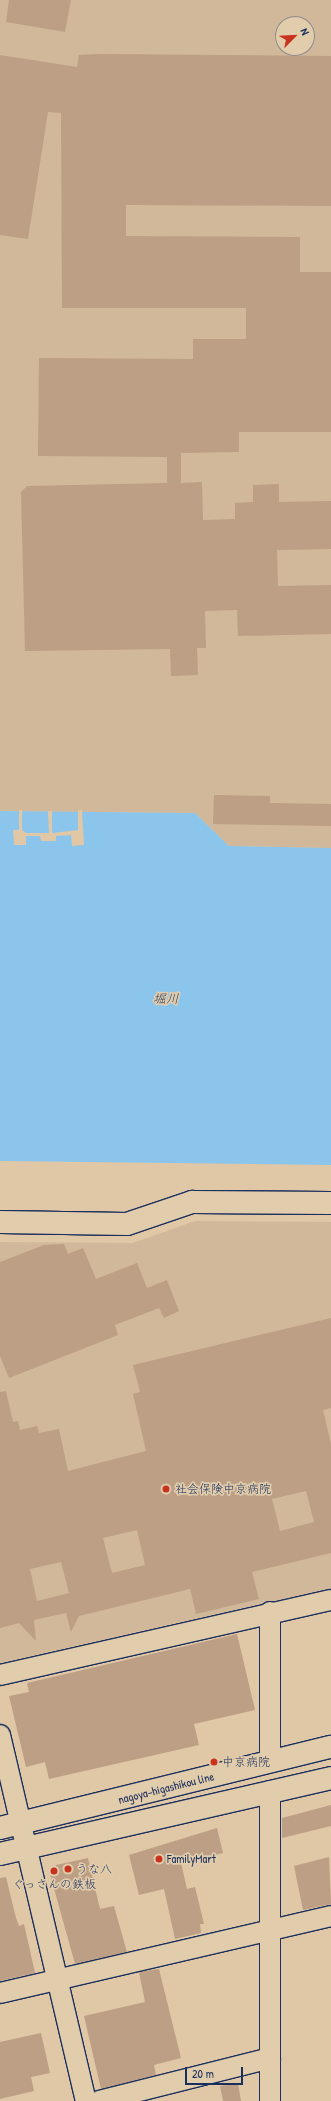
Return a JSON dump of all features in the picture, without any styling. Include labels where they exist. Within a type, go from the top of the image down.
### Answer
[{"type":"main road","points":[[0,1222],[127,1224],[192,1202],[331,1203]]},
{"type":"main road","name":"nagoya-higashikou line","points":[[10,1825],[331,1747]]},
{"type":"main road","points":[[0,1854],[331,1778]]},
{"type":"street","points":[[0,1675],[270,1612],[331,1600]]},
{"type":"street","points":[[270,1612],[270,1762]]},
{"type":"street","points":[[0,1736],[10,1825],[26,1848],[86,2101]]},
{"type":"street","points":[[270,1791],[270,2101]]},
{"type":"street","points":[[0,1993],[57,1981],[270,1929],[331,1916]]},
{"type":"street","points":[[99,2101],[270,2058]]},
{"type":"shaded area","points":[[0,0],[331,0],[331,848],[229,846],[195,813],[0,811]]},
{"type":"shaded area","name":"社会保険中京病院","points":[[195,1221],[331,1222],[331,1588],[0,1663],[0,1242],[133,1243]]},
{"type":"water","name":"堀川","points":[[0,811],[195,813],[229,846],[331,848],[331,1165],[0,1161]]},
{"type":"pier","points":[[19,810],[22,810],[22,830],[26,833],[49,833],[48,811],[52,811],[52,833],[78,830],[78,810],[82,810],[84,845],[72,846],[71,835],[56,836],[56,841],[41,841],[40,836],[26,836],[26,845],[14,845],[13,830],[19,830]]},
{"type":"building","points":[[9,0],[71,0],[65,32],[6,22]]},
{"type":"building","points":[[0,55],[77,67],[79,55],[331,56],[331,206],[126,205],[126,236],[300,237],[300,272],[331,272],[331,432],[239,432],[239,452],[181,453],[181,483],[202,482],[203,520],[235,519],[235,503],[253,502],[253,485],[279,484],[279,502],[331,501],[331,549],[277,550],[278,586],[331,585],[331,634],[238,636],[237,610],[205,611],[206,648],[197,648],[198,675],[171,676],[170,649],[25,651],[21,492],[27,486],[167,483],[167,457],[38,456],[39,358],[193,359],[193,339],[246,339],[246,308],[62,308],[61,113],[48,112],[28,239],[0,235]]},
{"type":"building","points":[[214,795],[270,796],[270,803],[331,804],[331,826],[213,824]]},
{"type":"building","points":[[64,1244],[68,1254],[83,1248],[96,1279],[137,1263],[147,1288],[167,1280],[179,1311],[164,1318],[159,1308],[115,1325],[118,1335],[9,1378],[0,1356],[0,1262],[44,1245]]},
{"type":"building","name":"社会保険中京病院","points":[[331,1318],[331,1408],[323,1410],[331,1444],[331,1553],[252,1572],[259,1599],[196,1614],[190,1589],[79,1616],[71,1632],[66,1613],[34,1620],[36,1641],[19,1623],[0,1628],[0,1392],[6,1391],[13,1422],[18,1421],[20,1430],[37,1426],[39,1433],[59,1429],[68,1471],[146,1451],[133,1394],[140,1392],[133,1365]],"holes":[[[306,1491],[314,1522],[280,1531],[272,1499]],[[137,1530],[145,1565],[112,1573],[103,1538]],[[61,1562],[69,1593],[37,1601],[30,1569]]]},
{"type":"building","points":[[237,1634],[255,1710],[194,1724],[199,1745],[49,1779],[45,1762],[26,1767],[9,1696],[29,1692],[27,1683]]},
{"type":"building","points":[[331,1805],[331,1826],[282,1838],[282,1818]]},
{"type":"building","points":[[217,1828],[223,1853],[181,1863],[187,1889],[195,1887],[204,1924],[200,1924],[201,1933],[175,1939],[164,1889],[139,1895],[129,1855]]},
{"type":"building","points":[[329,1857],[331,1904],[303,1910],[294,1866]]},
{"type":"building","points":[[88,1858],[100,1909],[114,1906],[127,1952],[75,1964],[50,1874],[56,1865]]},
{"type":"building","points":[[6,1877],[19,1926],[24,1924],[35,1973],[0,1981],[0,1878]]},
{"type":"building","points":[[159,1969],[181,2058],[154,2065],[156,2075],[101,2089],[84,2016],[145,2002],[139,1972]]},
{"type":"building","points":[[41,2033],[50,2073],[31,2077],[34,2091],[0,2099],[0,2042]]},
{"type":"building","points":[[238,2083],[241,2101],[223,2101],[220,2086]]},
{"type":"place","name":"社会保険中京病院","points":[[166,1489]]},
{"type":"place","name":"中京病院","points":[[214,1762]]},
{"type":"place","name":"FamilyMart","points":[[159,1859]]},
{"type":"place","name":"うな八","points":[[68,1869]]},
{"type":"place","name":"ぐっさんの鉄板","points":[[54,1871]]}]
